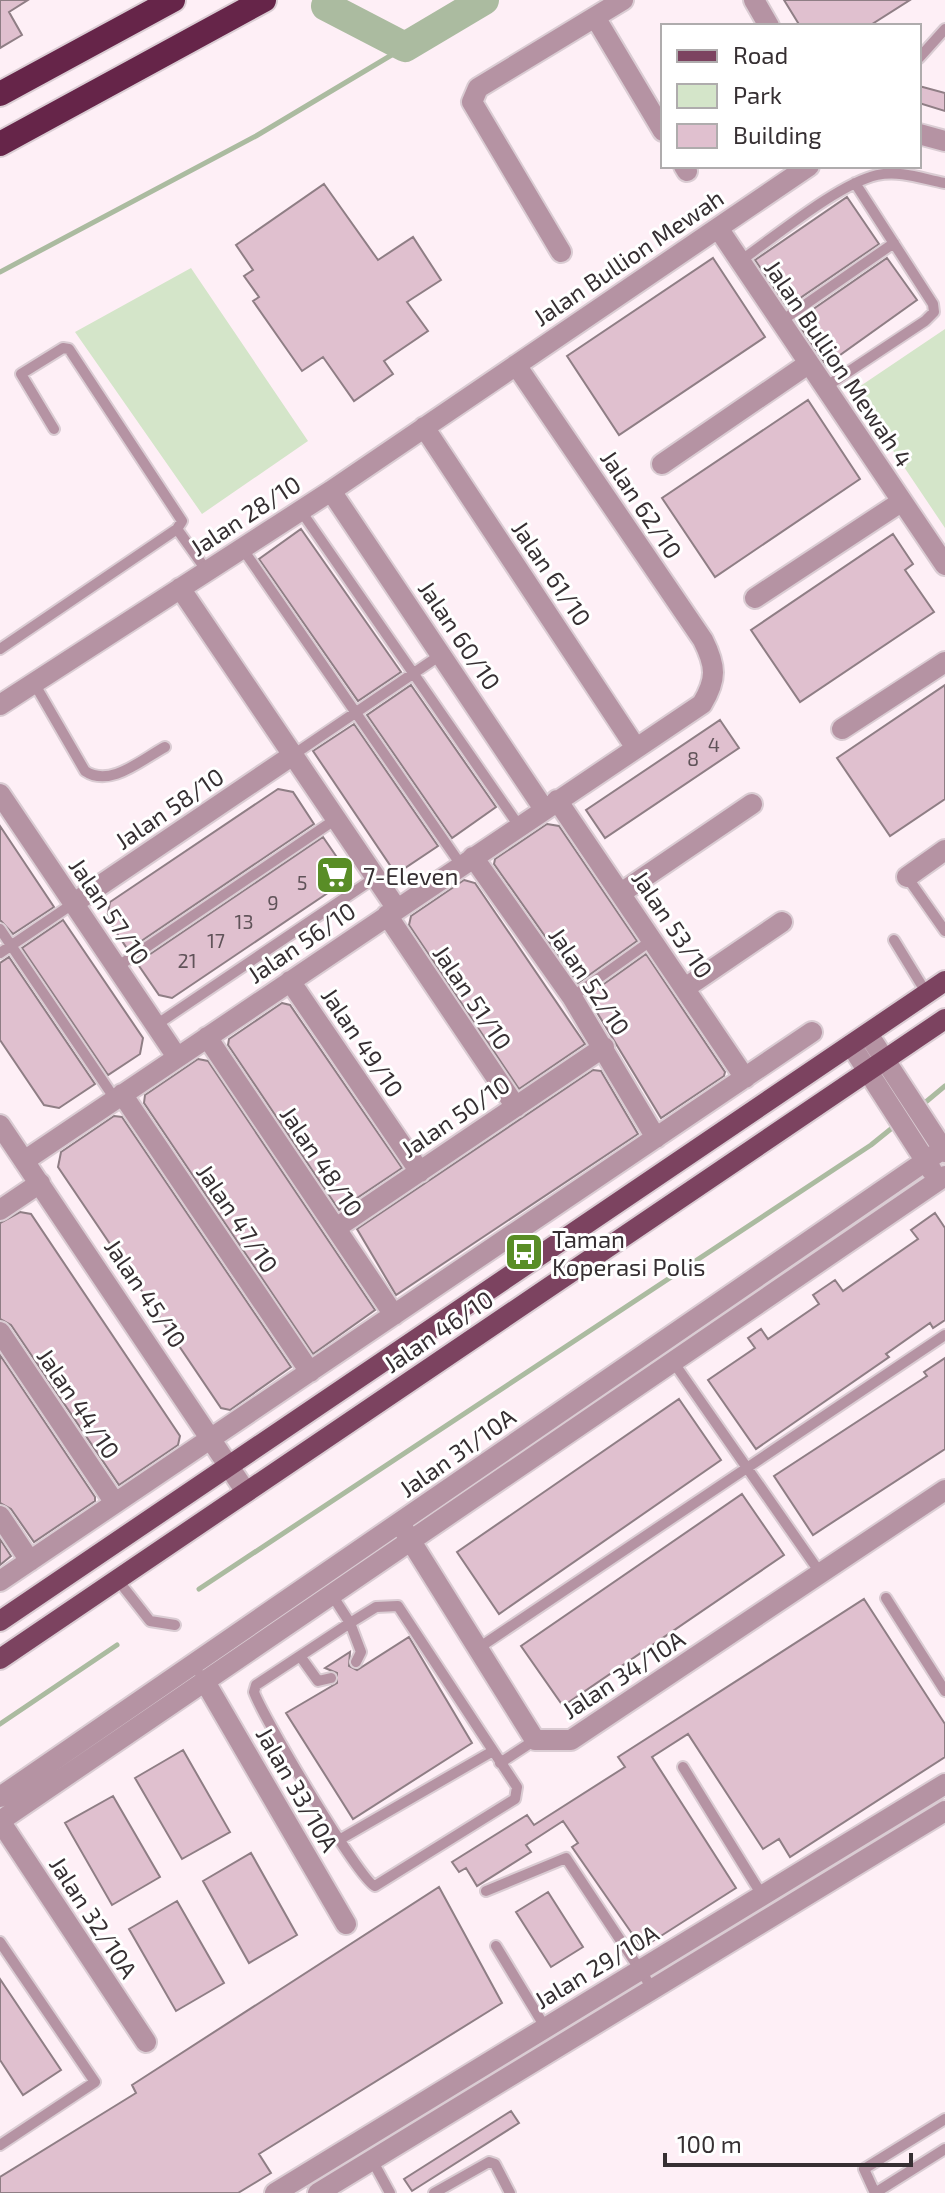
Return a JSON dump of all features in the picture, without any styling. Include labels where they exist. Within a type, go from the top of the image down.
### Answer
[{"type":"highway","points":[[0,94],[173,0]]},
{"type":"highway","points":[[0,144],[264,0]]},
{"type":"main road","name":"Jalan 46/10","points":[[0,1621],[945,981]]},
{"type":"main road","name":"Jalan 46/10","points":[[0,1659],[945,1019]]},
{"type":"street","points":[[561,252],[472,102],[478,88],[623,0]]},
{"type":"street","points":[[754,0],[768,24]]},
{"type":"street","points":[[595,17],[661,128]]},
{"type":"street","points":[[921,135],[945,141]]},
{"type":"street","name":"Jalan Bullion Mewah","points":[[516,365],[806,168]]},
{"type":"street","name":"Jalan Bullion Mewah 4","points":[[718,228],[901,502],[944,560]]},
{"type":"street","points":[[662,464],[808,364]]},
{"type":"street","name":"Jalan 28/10","points":[[0,705],[301,511],[516,365]]},
{"type":"street","name":"Jalan 62/10","points":[[516,365],[703,640],[713,660],[715,677]]},
{"type":"street","name":"Jalan 61/10","points":[[424,427],[636,748]]},
{"type":"street","name":"Jalan 60/10","points":[[331,491],[442,654],[551,805]]},
{"type":"street","points":[[755,598],[901,502]]},
{"type":"street","points":[[180,588],[376,877],[392,912]]},
{"type":"street","points":[[842,729],[945,662]]},
{"type":"street","name":"Jalan 56/10","points":[[24,1161],[702,704],[715,677]]},
{"type":"street","name":"Jalan 58/10","points":[[74,903],[293,755]]},
{"type":"street","name":"Jalan 57/10","points":[[0,794],[177,1057]]},
{"type":"street","points":[[621,893],[752,804]]},
{"type":"street","name":"Jalan 53/10","points":[[551,805],[621,893],[745,1078]]},
{"type":"street","points":[[907,877],[945,850]]},
{"type":"street","name":"Jalan 52/10","points":[[467,861],[572,997],[656,1138]]},
{"type":"street","name":"Jalan 51/10","points":[[392,912],[516,1107]]},
{"type":"street","points":[[685,988],[782,922]]},
{"type":"street","name":"Jalan 49/10","points":[[290,981],[420,1172]]},
{"type":"street","name":"Jalan 46/10","points":[[0,1581],[812,1032]]},
{"type":"street","name":"Jalan 48/10","points":[[207,1037],[394,1315]]},
{"type":"street","points":[[859,1040],[876,1065],[906,1092],[926,1161],[943,1183]]},
{"type":"street","name":"Jalan 50/10","points":[[336,1228],[604,1047]]},
{"type":"street","points":[[876,1065],[886,1099],[944,1150]]},
{"type":"street","name":"Jalan 47/10","points":[[118,1097],[310,1372]]},
{"type":"street","name":"Jalan 45/10","points":[[0,1125],[246,1492]]},
{"type":"street","name":"Jalan 31/10A","points":[[0,1821],[332,1595],[405,1532],[944,1150]]},
{"type":"street","points":[[0,1210],[40,1183]]},
{"type":"street","name":"Jalan 31/10A","points":[[0,1797],[405,1532],[674,1363],[943,1183]]},
{"type":"street","name":"Jalan 44/10","points":[[0,1332],[115,1503]]},
{"type":"street","name":"Jalan 34/10A","points":[[535,1740],[571,1740],[945,1490]]},
{"type":"street","points":[[0,1516],[30,1561]]},
{"type":"street","points":[[405,1532],[535,1740]]},
{"type":"street","name":"Jalan 33/10A","points":[[204,1680],[346,1924]]},
{"type":"street","name":"Jalan 29/10A","points":[[275,2193],[945,1784]]},
{"type":"street","name":"Jalan 29/10A","points":[[318,2193],[945,1811]]},
{"type":"street","name":"Jalan 32/10A","points":[[0,1821],[146,2042]]},
{"type":"lane","points":[[921,56],[945,29]]},
{"type":"lane","points":[[740,261],[855,183],[878,175],[899,173],[945,183]]},
{"type":"lane","points":[[824,388],[934,312],[933,304],[855,183]]},
{"type":"lane","points":[[780,322],[894,243]]},
{"type":"lane","points":[[0,649],[177,529],[182,521],[69,349],[63,348],[21,374],[54,429]]},
{"type":"lane","points":[[301,511],[519,826]]},
{"type":"lane","points":[[177,529],[207,571]]},
{"type":"lane","points":[[242,548],[467,861]]},
{"type":"lane","points":[[293,755],[442,654]]},
{"type":"lane","points":[[34,683],[85,771],[96,779],[109,778],[165,747]]},
{"type":"lane","points":[[117,967],[336,819]]},
{"type":"lane","name":"Jalan 56/10","points":[[156,1025],[376,877]]},
{"type":"lane","points":[[907,877],[945,931]]},
{"type":"lane","points":[[0,953],[74,903]]},
{"type":"lane","points":[[0,929],[118,1097]]},
{"type":"lane","points":[[572,997],[652,940]]},
{"type":"lane","points":[[894,940],[927,994]]},
{"type":"lane","points":[[477,1649],[945,1335]]},
{"type":"lane","points":[[674,1363],[822,1575]]},
{"type":"lane","points":[[117,1579],[150,1621],[175,1625]]},
{"type":"lane","points":[[332,1595],[350,1623],[361,1652],[356,1662]]},
{"type":"lane","points":[[886,1598],[945,1691]]},
{"type":"lane","points":[[398,1606],[517,1787],[515,1799],[375,1886],[365,1881],[254,1692],[256,1685],[300,1656],[376,1607],[398,1606]]},
{"type":"lane","points":[[300,1656],[318,1681],[331,1678]]},
{"type":"lane","points":[[500,1763],[535,1740]]},
{"type":"lane","points":[[339,1840],[493,1751]]},
{"type":"lane","points":[[683,1767],[762,1895]]},
{"type":"lane","points":[[486,1891],[566,1858],[652,1988]]},
{"type":"lane","points":[[0,1942],[95,2082],[0,2145]]},
{"type":"lane","points":[[496,1946],[545,2027]]},
{"type":"lane","points":[[945,2119],[864,2169],[875,2193],[945,2149]]},
{"type":"lane","points":[[372,2160],[390,2193]]},
{"type":"lane","points":[[434,2193],[489,2162],[495,2164],[510,2193]]},
{"type":"green space","points":[[191,268],[308,441],[202,514],[75,332]]},
{"type":"green space","points":[[945,329],[945,528],[853,391]]},
{"type":"building","points":[[0,0],[28,0],[9,12],[22,35],[0,48]]},
{"type":"building","points":[[784,0],[910,0],[872,24],[799,24]]},
{"type":"building","points":[[921,87],[945,93],[945,111],[921,104]]},
{"type":"building","points":[[324,184],[378,260],[413,237],[441,280],[407,302],[428,331],[384,361],[393,374],[354,401],[323,357],[302,371],[253,301],[259,297],[244,276],[253,270],[236,245]]},
{"type":"building","points":[[847,197],[879,244],[787,307],[755,260]]},
{"type":"building","points":[[713,258],[765,337],[619,435],[567,356]]},
{"type":"building","points":[[887,258],[917,300],[826,365],[796,321]]},
{"type":"building","points":[[808,400],[860,479],[715,577],[662,498]]},
{"type":"building","points":[[301,529],[401,672],[358,701],[259,559]]},
{"type":"building","points":[[893,534],[913,564],[905,570],[934,612],[800,702],[751,630]]},
{"type":"building","points":[[411,685],[496,807],[452,838],[367,715]]},
{"type":"building","points":[[945,685],[945,799],[890,836],[837,758]]},
{"type":"building","points":[[720,720],[739,748],[605,838],[586,810]]},
{"type":"building","points":[[354,724],[438,846],[396,874],[313,751]]},
{"type":"building","points":[[278,789],[293,792],[314,824],[128,950],[107,918],[110,902]]},
{"type":"building","points":[[547,824],[559,826],[637,941],[578,983],[494,864],[495,859]]},
{"type":"building","points":[[0,826],[54,907],[13,934],[0,920]]},
{"type":"building","points":[[323,837],[345,869],[344,882],[172,998],[159,995],[137,963]]},
{"type":"building","points":[[464,880],[475,883],[585,1044],[519,1089],[409,925],[411,916]]},
{"type":"building","points":[[63,920],[143,1038],[140,1054],[108,1075],[22,948]]},
{"type":"building","points":[[646,954],[725,1072],[724,1076],[661,1118],[587,996]]},
{"type":"building","points":[[9,957],[95,1084],[59,1108],[44,1105],[0,1040],[0,963]]},
{"type":"building","points":[[282,1003],[290,1005],[402,1168],[339,1210],[228,1045],[229,1039]]},
{"type":"building","points":[[198,1059],[208,1061],[375,1310],[313,1354],[144,1103],[145,1095]]},
{"type":"building","points":[[593,1070],[601,1071],[638,1134],[396,1295],[357,1229]]},
{"type":"building","points":[[114,1116],[122,1117],[291,1367],[230,1410],[221,1408],[58,1167],[61,1152]]},
{"type":"building","points":[[20,1212],[31,1214],[180,1436],[178,1445],[119,1485],[11,1325],[0,1319],[0,1223]]},
{"type":"building","points":[[935,1213],[945,1228],[945,1320],[933,1328],[930,1323],[886,1354],[889,1357],[756,1449],[708,1380],[755,1348],[748,1338],[761,1329],[768,1339],[819,1304],[813,1295],[835,1280],[843,1291],[918,1239],[911,1230]]},
{"type":"building","points":[[0,1355],[95,1497],[95,1501],[34,1542],[11,1509],[0,1503]]},
{"type":"building","points":[[945,1358],[945,1449],[813,1535],[774,1476],[927,1376],[924,1372]]},
{"type":"building","points":[[679,1399],[721,1460],[499,1614],[457,1552]]},
{"type":"building","points":[[742,1494],[784,1555],[563,1706],[521,1646]]},
{"type":"building","points":[[0,1539],[11,1556],[0,1565]]},
{"type":"building","points":[[864,1599],[945,1724],[945,1757],[790,1857],[779,1839],[763,1849],[688,1734],[652,1757],[736,1888],[642,1948],[572,1847],[578,1843],[563,1821],[526,1845],[531,1852],[477,1886],[466,1868],[459,1872],[452,1862],[527,1815],[534,1825],[625,1767],[618,1757]]},
{"type":"building","points":[[409,1637],[472,1743],[353,1819],[286,1713],[337,1683],[337,1673],[325,1668],[350,1652],[349,1666],[357,1670]]},
{"type":"building","points":[[183,1750],[230,1832],[182,1859],[135,1778]]},
{"type":"building","points":[[113,1796],[160,1877],[112,1905],[65,1823]]},
{"type":"building","points":[[251,1853],[297,1935],[249,1963],[203,1881]]},
{"type":"building","points":[[439,1887],[502,2003],[259,2154],[271,2173],[238,2193],[0,2193],[0,2177],[136,2093],[132,2085]]},
{"type":"building","points":[[548,1892],[583,1947],[551,1967],[516,1912]]},
{"type":"building","points":[[177,1901],[224,1983],[176,2011],[129,1929]]},
{"type":"building","points":[[0,1979],[61,2070],[23,2095],[0,2060]]},
{"type":"building","points":[[511,2111],[519,2123],[412,2191],[404,2179]]},
{"type":"waterway","points":[[326,6],[405,47],[484,0]]},
{"type":"waterway","points":[[0,272],[256,136],[405,47]]},
{"type":"waterway","points":[[921,1106],[945,1086]]},
{"type":"waterway","points":[[199,1589],[871,1145],[897,1124]]},
{"type":"waterway","points":[[0,1724],[117,1645]]},
{"type":"place","name":"7-Eleven","points":[[335,875]]},
{"type":"place","name":"Taman Koperasi Polis","points":[[524,1252]]}]
